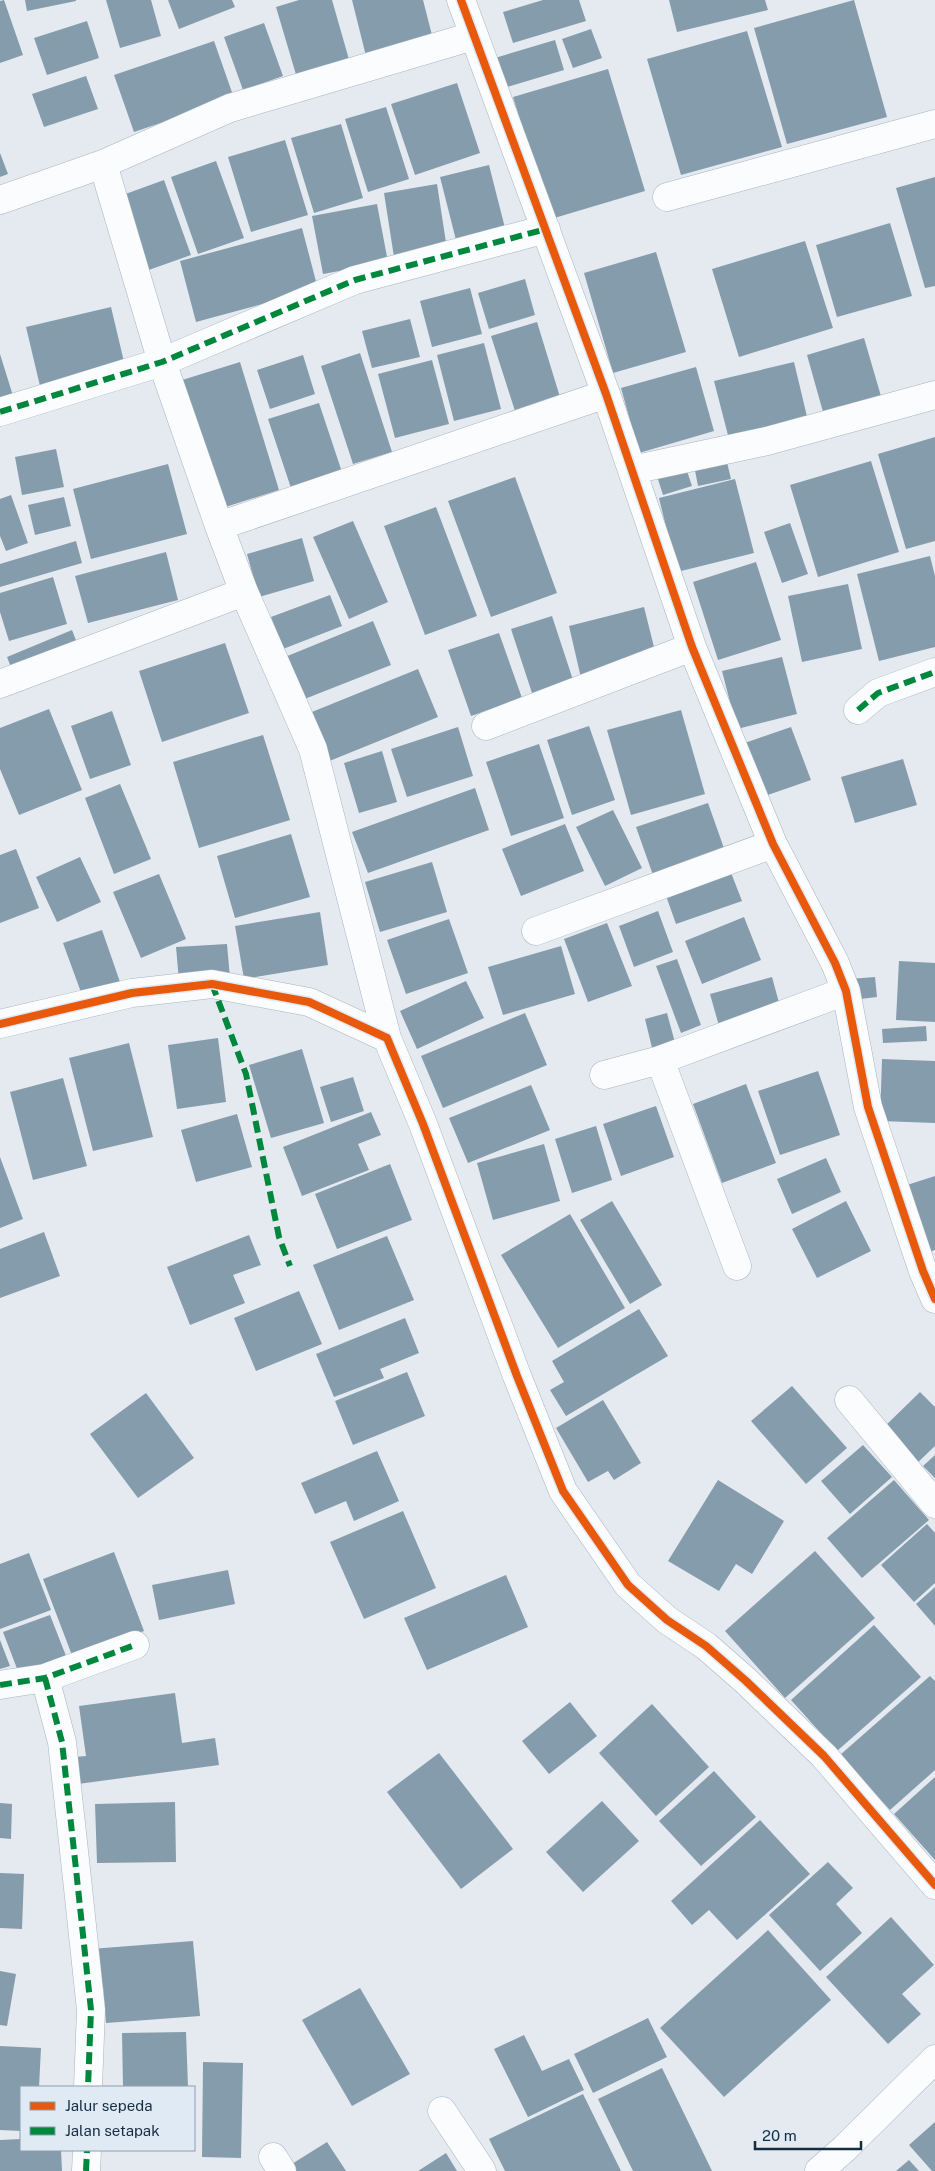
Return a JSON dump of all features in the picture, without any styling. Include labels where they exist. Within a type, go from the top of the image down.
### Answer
[{"type":"street","points":[[461,0],[606,394],[692,647],[773,844],[835,963],[846,991],[868,1107],[922,1271],[935,1299]]},
{"type":"street","points":[[0,200],[102,164],[230,108],[473,36]]},
{"type":"street","points":[[667,197],[935,124]]},
{"type":"street","points":[[102,164],[162,362],[219,526],[244,592],[313,749],[388,1038],[423,1124],[517,1376],[563,1491],[628,1585],[668,1620],[706,1646],[746,1680],[824,1756],[935,1885]]},
{"type":"street","points":[[0,412],[162,362],[355,280],[546,229]]},
{"type":"street","points":[[219,526],[606,394]]},
{"type":"street","points":[[632,470],[767,442],[935,395]]},
{"type":"street","points":[[0,684],[244,592]]},
{"type":"street","points":[[486,726],[692,647]]},
{"type":"street","points":[[858,710],[878,693],[935,672]]},
{"type":"street","points":[[536,931],[773,844]]},
{"type":"street","points":[[0,1024],[132,992],[212,984],[309,1002],[388,1038]]},
{"type":"street","points":[[604,1075],[660,1060],[846,991]]},
{"type":"street","points":[[660,1060],[737,1266]]},
{"type":"street","points":[[849,1400],[935,1504]]},
{"type":"street","points":[[0,1685],[45,1678],[135,1645]]},
{"type":"street","points":[[45,1678],[62,1742],[91,2010],[88,2086]]},
{"type":"street","points":[[818,2171],[844,2149],[935,2059]]},
{"type":"street","points":[[442,2111],[482,2171]]},
{"type":"street","points":[[86,2151],[86,2171]]},
{"type":"building","points":[[4,0],[23,55],[0,63],[0,1]]},
{"type":"building","points":[[25,0],[76,0],[76,1],[27,11]]},
{"type":"building","points":[[106,0],[151,0],[161,36],[120,48]]},
{"type":"building","points":[[168,0],[232,0],[235,7],[179,29]]},
{"type":"building","points":[[299,0],[332,0],[350,63],[297,78],[276,7]]},
{"type":"building","points":[[352,0],[423,0],[433,39],[366,56]]},
{"type":"building","points":[[543,0],[579,0],[586,21],[513,43],[503,12]]},
{"type":"building","points":[[669,0],[765,0],[768,10],[677,32]]},
{"type":"building","points":[[854,0],[887,117],[787,144],[754,28]]},
{"type":"building","points":[[87,21],[99,58],[47,75],[34,38]]},
{"type":"building","points":[[264,23],[283,76],[243,90],[224,37]]},
{"type":"building","points":[[591,29],[602,58],[573,68],[562,39]]},
{"type":"building","points":[[747,31],[782,147],[681,175],[647,59]]},
{"type":"building","points":[[555,40],[564,70],[504,88],[495,58]]},
{"type":"building","points":[[214,41],[234,98],[134,132],[114,75]]},
{"type":"building","points":[[608,69],[645,191],[551,219],[513,97]]},
{"type":"building","points":[[86,76],[98,109],[44,127],[32,94]]},
{"type":"building","points":[[457,83],[480,153],[415,175],[391,104]]},
{"type":"building","points":[[386,107],[409,179],[368,192],[345,119]]},
{"type":"building","points":[[341,124],[363,198],[314,213],[291,138]]},
{"type":"building","points":[[285,140],[308,215],[251,232],[228,157]]},
{"type":"building","points":[[0,153],[8,174],[0,177]]},
{"type":"building","points":[[216,161],[244,238],[198,254],[171,177]]},
{"type":"building","points":[[489,165],[505,228],[456,240],[440,177]]},
{"type":"building","points":[[935,177],[935,286],[925,288],[896,188]]},
{"type":"building","points":[[164,180],[191,255],[146,271],[120,196]]},
{"type":"building","points":[[437,184],[447,249],[394,257],[384,193]]},
{"type":"building","points":[[377,204],[388,262],[323,274],[312,216]]},
{"type":"building","points":[[890,223],[912,296],[837,317],[816,245]]},
{"type":"building","points":[[302,228],[318,289],[196,322],[180,261]]},
{"type":"building","points":[[805,241],[833,328],[739,357],[712,269]]},
{"type":"building","points":[[656,252],[686,352],[613,373],[584,273]]},
{"type":"building","points":[[525,279],[535,315],[489,329],[478,293]]},
{"type":"building","points":[[470,288],[482,334],[432,347],[420,301]]},
{"type":"building","points":[[111,307],[125,366],[40,386],[26,327]]},
{"type":"building","points":[[410,319],[420,357],[372,368],[362,331]]},
{"type":"building","points":[[537,322],[560,397],[515,411],[491,336]]},
{"type":"building","points":[[864,338],[883,403],[825,419],[807,355]]},
{"type":"building","points":[[484,343],[501,409],[454,421],[437,355]]},
{"type":"building","points":[[360,353],[392,452],[353,464],[321,366]]},
{"type":"building","points":[[0,354],[14,399],[0,403]]},
{"type":"building","points":[[303,355],[315,394],[270,409],[257,370]]},
{"type":"building","points":[[432,360],[449,424],[395,438],[378,374]]},
{"type":"building","points":[[240,362],[279,490],[219,509],[179,381]]},
{"type":"building","points":[[794,362],[809,425],[730,443],[714,381]]},
{"type":"building","points":[[696,367],[714,431],[639,453],[621,388]]},
{"type":"building","points":[[319,403],[343,475],[292,491],[268,419]]},
{"type":"building","points":[[935,437],[935,541],[906,549],[878,454]]},
{"type":"building","points":[[56,449],[64,487],[22,495],[15,457]]},
{"type":"building","points":[[725,454],[731,479],[698,486],[693,460]]},
{"type":"building","points":[[871,461],[899,552],[818,577],[790,485]]},
{"type":"building","points":[[168,464],[187,534],[91,559],[73,489]]},
{"type":"building","points":[[685,465],[692,486],[663,495],[656,473]]},
{"type":"building","points":[[515,477],[557,593],[491,617],[448,501]]},
{"type":"building","points":[[735,479],[754,553],[677,572],[659,498]]},
{"type":"building","points":[[11,495],[28,543],[6,551],[0,536],[0,499]]},
{"type":"building","points":[[64,497],[71,526],[35,535],[28,505]]},
{"type":"building","points":[[436,507],[477,616],[425,635],[384,526]]},
{"type":"building","points":[[353,521],[388,602],[349,619],[313,537]]},
{"type":"building","points":[[790,523],[808,574],[782,583],[764,532]]},
{"type":"building","points":[[302,538],[314,581],[259,597],[247,554]]},
{"type":"building","points":[[76,541],[82,563],[0,587],[0,564]]},
{"type":"building","points":[[166,552],[178,600],[88,623],[75,576]]},
{"type":"building","points":[[930,556],[935,576],[935,647],[879,661],[857,574]]},
{"type":"building","points":[[756,562],[781,640],[718,660],[693,582]]},
{"type":"building","points":[[53,577],[67,624],[9,641],[0,612],[0,593]]},
{"type":"building","points":[[848,584],[862,649],[802,662],[788,596]]},
{"type":"building","points":[[330,595],[342,626],[283,649],[271,617]]},
{"type":"building","points":[[644,607],[657,659],[581,678],[569,626]]},
{"type":"building","points":[[552,616],[573,680],[532,693],[511,629]]},
{"type":"building","points":[[373,621],[391,665],[302,700],[285,657]]},
{"type":"building","points":[[72,630],[77,643],[12,670],[7,657]]},
{"type":"building","points":[[499,633],[522,698],[471,716],[448,650]]},
{"type":"building","points":[[225,643],[249,713],[162,742],[139,671]]},
{"type":"building","points":[[782,657],[797,714],[737,729],[722,671]]},
{"type":"building","points":[[418,669],[438,717],[327,762],[307,714]]},
{"type":"building","points":[[49,709],[82,790],[19,815],[0,769],[0,728]]},
{"type":"building","points":[[681,710],[705,794],[631,815],[607,730]]},
{"type":"building","points":[[112,711],[131,765],[90,779],[71,726]]},
{"type":"building","points":[[589,726],[615,800],[572,815],[547,740]]},
{"type":"building","points":[[458,727],[473,776],[407,797],[391,749]]},
{"type":"building","points":[[791,727],[811,780],[762,797],[742,744]]},
{"type":"building","points":[[263,735],[290,820],[199,848],[173,762]]},
{"type":"building","points":[[539,744],[564,818],[511,836],[486,762]]},
{"type":"building","points":[[382,751],[397,802],[359,813],[344,763]]},
{"type":"building","points":[[903,759],[917,805],[855,823],[841,777]]},
{"type":"building","points":[[120,784],[151,859],[114,874],[85,798]]},
{"type":"building","points":[[475,788],[489,830],[368,873],[352,832]]},
{"type":"building","points":[[708,803],[725,851],[653,875],[636,827]]},
{"type":"building","points":[[613,810],[642,868],[605,886],[576,827]]},
{"type":"building","points":[[565,824],[584,871],[521,896],[502,849]]},
{"type":"building","points":[[291,834],[310,897],[235,918],[217,856]]},
{"type":"building","points":[[16,849],[39,908],[0,923],[0,855]]},
{"type":"building","points":[[80,857],[101,902],[57,922],[36,877]]},
{"type":"building","points":[[432,862],[447,912],[380,932],[365,882]]},
{"type":"building","points":[[730,870],[742,901],[676,924],[665,893]]},
{"type":"building","points":[[159,874],[186,939],[141,958],[113,892]]},
{"type":"building","points":[[658,911],[673,952],[634,967],[619,926]]},
{"type":"building","points":[[320,912],[328,965],[244,979],[235,926]]},
{"type":"building","points":[[744,917],[761,960],[702,984],[685,941]]},
{"type":"building","points":[[449,919],[468,973],[406,994],[387,940]]},
{"type":"building","points":[[607,923],[632,986],[588,1002],[564,939]]},
{"type":"building","points":[[102,930],[120,982],[82,995],[63,943]]},
{"type":"building","points":[[227,944],[230,978],[179,981],[176,947]]},
{"type":"building","points":[[561,946],[575,994],[503,1015],[488,967]]},
{"type":"building","points":[[677,959],[701,1025],[681,1033],[656,966]]},
{"type":"building","points":[[899,961],[935,963],[935,1022],[896,1020]]},
{"type":"building","points":[[772,977],[781,1010],[719,1026],[710,994]]},
{"type":"building","points":[[875,977],[877,997],[852,1000],[850,979]]},
{"type":"building","points":[[466,981],[484,1018],[417,1049],[400,1011]]},
{"type":"building","points":[[525,1013],[547,1065],[443,1108],[421,1056]]},
{"type":"building","points":[[667,1013],[677,1050],[654,1056],[645,1019]]},
{"type":"building","points":[[926,1026],[927,1041],[883,1043],[882,1029]]},
{"type":"building","points":[[218,1038],[226,1102],[177,1109],[168,1045]]},
{"type":"building","points":[[129,1043],[153,1137],[93,1151],[69,1058]]},
{"type":"building","points":[[302,1049],[324,1123],[271,1138],[249,1065]]},
{"type":"building","points":[[882,1059],[935,1061],[935,1123],[880,1121]]},
{"type":"building","points":[[818,1071],[840,1135],[780,1155],[758,1091]]},
{"type":"building","points":[[353,1077],[364,1111],[331,1122],[320,1087]]},
{"type":"building","points":[[63,1078],[87,1166],[33,1180],[10,1092]]},
{"type":"building","points":[[746,1084],[776,1163],[722,1183],[693,1104]]},
{"type":"building","points":[[531,1085],[550,1130],[468,1163],[449,1118]]},
{"type":"building","points":[[656,1106],[674,1157],[621,1176],[603,1124]]},
{"type":"building","points":[[371,1112],[381,1135],[358,1144],[369,1170],[302,1196],[283,1147]]},
{"type":"building","points":[[237,1114],[252,1167],[196,1182],[181,1130]]},
{"type":"building","points":[[596,1126],[612,1180],[572,1193],[555,1139]]},
{"type":"building","points":[[544,1144],[560,1201],[493,1220],[477,1163]]},
{"type":"building","points":[[0,1157],[23,1219],[0,1228]]},
{"type":"building","points":[[826,1158],[841,1192],[792,1214],[777,1179]]},
{"type":"building","points":[[390,1164],[412,1220],[337,1249],[315,1194]]},
{"type":"building","points":[[935,1176],[935,1250],[926,1253],[904,1186]]},
{"type":"building","points":[[612,1201],[662,1285],[630,1304],[580,1220]]},
{"type":"building","points":[[846,1201],[871,1251],[817,1278],[792,1229]]},
{"type":"building","points":[[570,1214],[625,1308],[558,1348],[501,1255]]},
{"type":"building","points":[[44,1232],[60,1276],[0,1298],[0,1249]]},
{"type":"building","points":[[249,1235],[261,1265],[233,1275],[245,1303],[190,1325],[167,1267]]},
{"type":"building","points":[[387,1236],[414,1300],[339,1330],[313,1265]]},
{"type":"building","points":[[299,1291],[322,1344],[256,1371],[234,1318]]},
{"type":"building","points":[[639,1309],[668,1356],[566,1416],[550,1390],[564,1382],[552,1361]]},
{"type":"building","points":[[405,1318],[419,1353],[380,1369],[384,1378],[334,1397],[316,1354]]},
{"type":"building","points":[[407,1372],[425,1416],[353,1445],[335,1401]]},
{"type":"building","points":[[792,1386],[847,1448],[806,1484],[751,1421]]},
{"type":"building","points":[[920,1392],[935,1407],[935,1446],[913,1467],[879,1432]]},
{"type":"building","points":[[146,1393],[194,1458],[138,1498],[90,1434]]},
{"type":"building","points":[[603,1400],[641,1463],[614,1480],[608,1471],[588,1482],[556,1428]]},
{"type":"building","points":[[863,1445],[892,1477],[850,1514],[821,1481]]},
{"type":"building","points":[[377,1451],[399,1501],[354,1521],[346,1501],[315,1514],[301,1483]]},
{"type":"building","points":[[935,1455],[935,1478],[923,1466]]},
{"type":"building","points":[[718,1480],[784,1521],[752,1574],[736,1564],[719,1591],[668,1561]]},
{"type":"building","points":[[894,1480],[929,1520],[862,1578],[827,1538]]},
{"type":"building","points":[[403,1511],[436,1588],[364,1619],[330,1542]]},
{"type":"building","points":[[927,1524],[935,1533],[935,1583],[914,1602],[881,1565]]},
{"type":"building","points":[[815,1551],[875,1618],[785,1698],[725,1631]]},
{"type":"building","points":[[114,1552],[144,1631],[73,1658],[43,1579]]},
{"type":"building","points":[[29,1553],[51,1610],[0,1629],[0,1564]]},
{"type":"building","points":[[228,1570],[235,1604],[159,1620],[152,1585]]},
{"type":"building","points":[[506,1575],[528,1627],[427,1670],[404,1618]]},
{"type":"building","points":[[935,1587],[935,1626],[916,1604]]},
{"type":"building","points":[[50,1615],[68,1661],[21,1679],[3,1632]]},
{"type":"building","points":[[874,1625],[921,1677],[837,1751],[791,1700]]},
{"type":"building","points":[[0,1640],[10,1666],[0,1669]]},
{"type":"building","points":[[930,1676],[935,1681],[935,1770],[890,1810],[840,1755]]},
{"type":"building","points":[[175,1693],[182,1743],[215,1738],[219,1765],[78,1784],[75,1757],[86,1756],[79,1706]]},
{"type":"building","points":[[570,1702],[597,1736],[549,1774],[522,1741]]},
{"type":"building","points":[[652,1704],[709,1767],[656,1816],[599,1753]]},
{"type":"building","points":[[439,1753],[513,1849],[461,1889],[387,1792]]},
{"type":"building","points":[[714,1771],[756,1817],[701,1866],[659,1821]]},
{"type":"building","points":[[935,1777],[935,1860],[894,1814]]},
{"type":"building","points":[[602,1801],[639,1841],[583,1892],[546,1852]]},
{"type":"building","points":[[175,1802],[176,1862],[97,1863],[95,1804]]},
{"type":"building","points":[[0,1803],[12,1804],[11,1839],[0,1838]]},
{"type":"building","points":[[760,1820],[810,1874],[737,1940],[709,1910],[692,1925],[671,1901]]},
{"type":"building","points":[[828,1862],[853,1888],[836,1904],[862,1933],[820,1971],[769,1915]]},
{"type":"building","points":[[0,1873],[24,1874],[22,1929],[0,1928]]},
{"type":"building","points":[[891,1917],[934,1965],[902,1994],[921,2014],[888,2044],[826,1977]]},
{"type":"building","points":[[768,1930],[831,2000],[724,2097],[660,2028]]},
{"type":"building","points":[[193,1941],[200,2016],[106,2023],[103,1986],[95,1987],[91,1949]]},
{"type":"building","points":[[0,1971],[16,1974],[7,2026],[0,2025]]},
{"type":"building","points":[[360,1988],[410,2074],[352,2106],[302,2020]]},
{"type":"building","points":[[648,2018],[667,2057],[593,2093],[574,2054]]},
{"type":"building","points":[[186,2032],[188,2086],[123,2086],[122,2033]]},
{"type":"building","points":[[524,2035],[542,2071],[569,2059],[584,2090],[528,2117],[494,2049]]},
{"type":"building","points":[[0,2046],[41,2048],[39,2086],[20,2086],[20,2131],[0,2130]]},
{"type":"building","points":[[203,2062],[243,2063],[241,2158],[202,2157]]},
{"type":"building","points":[[662,2068],[712,2171],[633,2171],[598,2099]]},
{"type":"building","points":[[583,2094],[621,2171],[505,2171],[489,2139]]},
{"type":"building","points":[[935,2122],[935,2171],[932,2171],[909,2145]]},
{"type":"building","points":[[20,2139],[20,2151],[61,2151],[62,2171],[0,2171],[0,2140]]},
{"type":"building","points":[[327,2142],[346,2171],[290,2171],[287,2167]]},
{"type":"building","points":[[446,2153],[457,2171],[418,2171]]},
{"type":"building","points":[[909,2160],[919,2171],[896,2171]]},
{"type":"marked path","points":[[0,412],[162,362],[355,280],[546,229]]},
{"type":"marked path","points":[[858,710],[878,693],[935,672]]},
{"type":"marked path","points":[[212,984],[246,1074],[279,1237],[290,1266]]},
{"type":"marked path","points":[[0,1685],[45,1678],[135,1645]]},
{"type":"marked path","points":[[45,1678],[62,1742],[91,2010],[88,2086]]},
{"type":"marked path","points":[[86,2171],[87,2151]]},
{"type":"cycle path","points":[[461,0],[606,394],[692,647],[773,844],[835,963],[846,991],[868,1107],[923,1271],[935,1299]]},
{"type":"cycle path","points":[[0,1024],[132,993],[212,984],[309,1002],[387,1038],[423,1124],[517,1376],[563,1491],[628,1585],[667,1620],[706,1646],[746,1681],[824,1756],[935,1885]]}]
